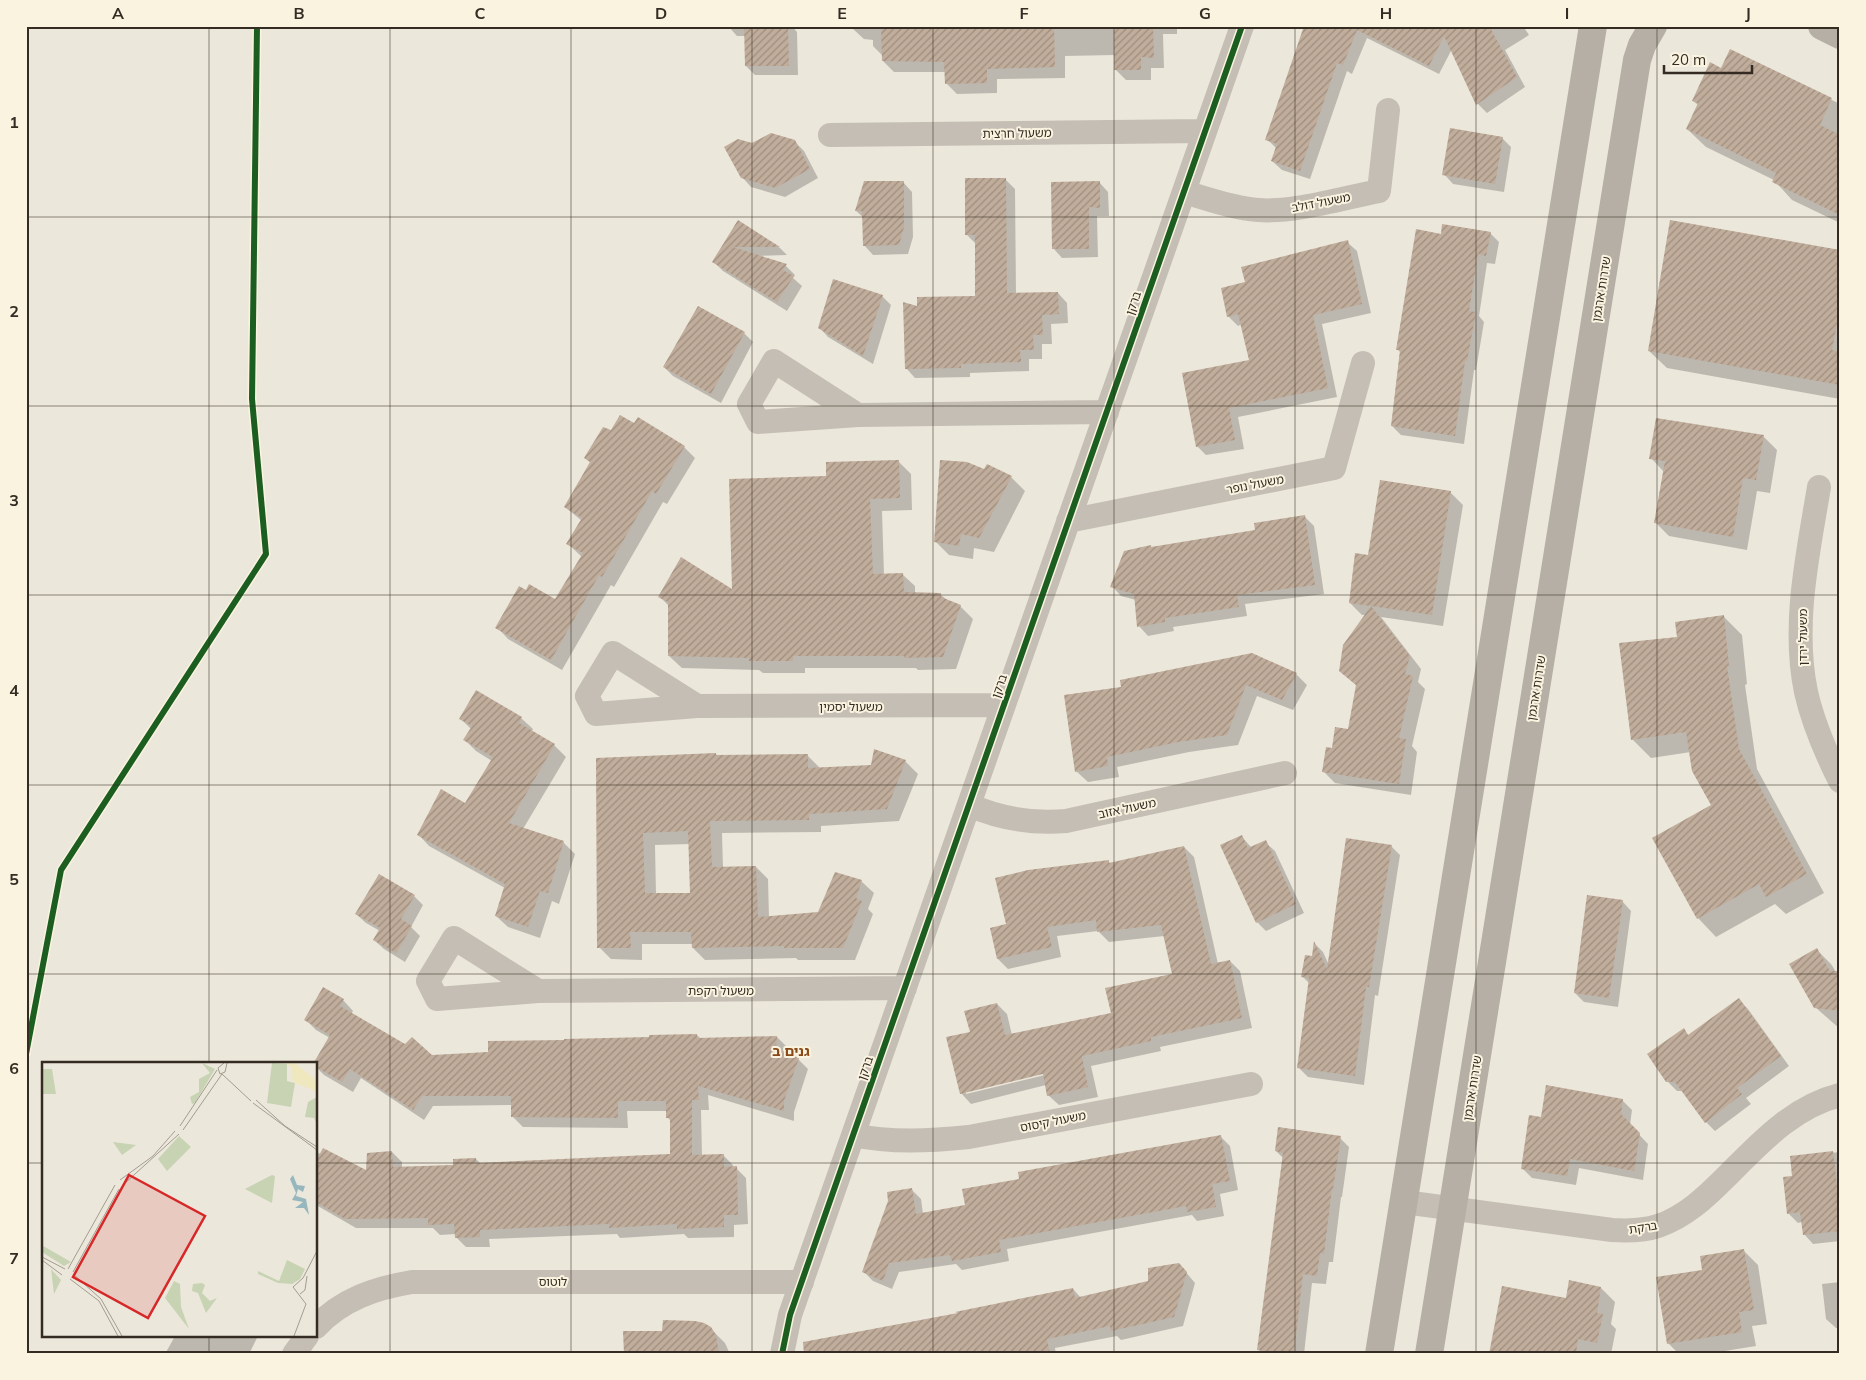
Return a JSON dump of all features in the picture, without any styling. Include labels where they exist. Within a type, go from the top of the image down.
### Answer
[{"type":"street","name":"ברקן","points":[[782,1354],[790,1314],[1242,26]]},
{"type":"street","points":[[1379,1354],[1593,26]]},
{"type":"street","name":"שדרות ארגמן","points":[[1428,1354],[1637,60],[1642,45],[1653,26]]},
{"type":"street","points":[[1822,26],[1840,35]]},
{"type":"street","name":"משעול דולב","points":[[1184,192],[1228,206],[1258,210],[1280,210],[1379,191],[1388,110]]},
{"type":"street","name":"משעול חרצית","points":[[830,135],[1205,131]]},
{"type":"street","name":"משעול נופר","points":[[1068,521],[1334,468],[1363,363]]},
{"type":"street","points":[[858,414],[1107,412]]},
{"type":"street","name":"משעול ירדן","points":[[1819,487],[1804,580],[1800,628],[1801,650],[1806,692],[1812,715],[1820,739],[1840,781]]},
{"type":"street","name":"משעול יסמין","points":[[697,706],[1004,705]]},
{"type":"street","name":"משעול אזוב","points":[[969,805],[990,814],[1014,820],[1039,822],[1066,821],[1285,773]]},
{"type":"street","name":"משעול רקפת","points":[[538,991],[905,988]]},
{"type":"street","name":"משעול קיסוס","points":[[853,1135],[880,1139],[909,1140],[939,1140],[968,1137],[1251,1084]]},
{"type":"street","name":"ברקת","points":[[1404,1202],[1612,1230],[1628,1231],[1657,1227],[1683,1214],[1702,1200],[1776,1128],[1814,1104],[1840,1095]]},
{"type":"street","name":"לוטוס","points":[[318,1325],[339,1307],[360,1295],[384,1286],[412,1282],[802,1282]]},
{"type":"street","points":[[294,1354],[306,1338]]},
{"type":"building","points":[[744,26],[788,26],[789,66],[745,66]]},
{"type":"building","points":[[881,26],[1054,26],[1055,67],[987,69],[987,83],[945,84],[944,62],[882,61]]},
{"type":"building","points":[[1114,26],[1153,26],[1154,58],[1141,57],[1141,70],[1114,70]]},
{"type":"building","points":[[1304,26],[1489,26],[1517,77],[1476,105],[1444,36],[1429,66],[1357,30],[1343,65],[1337,63],[1300,171],[1271,161],[1277,144],[1265,140]]},
{"type":"building","points":[[1730,49],[1832,98],[1820,125],[1840,135],[1840,215],[1772,182],[1776,173],[1686,129],[1698,103],[1692,101],[1710,62],[1721,68]]},
{"type":"building","points":[[1450,128],[1503,137],[1495,184],[1442,175]]},
{"type":"building","points":[[771,133],[795,140],[810,169],[775,188],[741,178],[724,147],[738,139],[752,143]]},
{"type":"building","points":[[965,178],[1006,178],[1007,293],[1058,292],[1059,314],[1042,315],[1043,335],[1033,335],[1034,350],[1020,350],[1021,362],[961,364],[961,368],[905,369],[903,302],[917,306],[917,297],[975,296],[975,235],[965,235]]},
{"type":"building","points":[[864,181],[904,181],[904,227],[899,245],[863,246],[862,211],[855,211]]},
{"type":"building","points":[[1100,181],[1100,208],[1089,207],[1089,249],[1052,249],[1051,182]]},
{"type":"building","points":[[738,220],[780,247],[733,247],[787,264],[783,270],[794,276],[777,302],[712,262]]},
{"type":"building","points":[[1670,220],[1840,250],[1840,308],[1832,350],[1840,352],[1840,385],[1648,351]]},
{"type":"building","points":[[1442,224],[1491,232],[1486,256],[1478,254],[1469,311],[1476,312],[1467,361],[1465,361],[1455,436],[1391,426],[1400,350],[1396,350],[1416,229],[1441,234]]},
{"type":"building","points":[[1348,240],[1362,304],[1313,315],[1328,388],[1229,408],[1235,440],[1196,447],[1182,373],[1249,360],[1238,314],[1227,317],[1221,288],[1245,282],[1241,267]]},
{"type":"building","points":[[833,279],[883,295],[863,356],[818,328]]},
{"type":"building","points":[[698,306],[745,332],[711,394],[663,367]]},
{"type":"building","points":[[620,415],[634,423],[638,417],[685,446],[656,494],[652,491],[602,577],[599,575],[551,660],[495,628],[519,586],[526,590],[529,584],[555,599],[583,553],[566,544],[582,518],[564,507],[590,462],[584,458],[603,427],[611,430]]},
{"type":"building","points":[[1656,418],[1764,435],[1756,480],[1743,478],[1733,537],[1654,523],[1665,461],[1649,459]]},
{"type":"building","points":[[899,460],[900,498],[870,499],[873,574],[903,573],[904,592],[941,593],[941,597],[961,605],[943,657],[793,656],[793,661],[749,661],[749,658],[668,656],[668,602],[658,597],[681,557],[732,589],[729,479],[826,476],[826,462]]},
{"type":"building","points":[[940,460],[967,462],[984,469],[987,464],[1012,476],[979,538],[961,534],[959,546],[934,542]]},
{"type":"building","points":[[1380,480],[1451,491],[1432,615],[1349,603],[1355,553],[1368,555]]},
{"type":"building","points":[[1305,515],[1315,585],[1237,595],[1239,607],[1165,618],[1165,622],[1137,627],[1134,594],[1110,587],[1124,551],[1151,545],[1151,547],[1255,530],[1254,523]]},
{"type":"building","points":[[1371,606],[1410,656],[1405,674],[1413,676],[1399,738],[1406,739],[1399,784],[1322,772],[1326,747],[1332,748],[1335,727],[1348,729],[1356,685],[1339,671],[1343,645]]},
{"type":"building","points":[[1724,615],[1729,666],[1727,666],[1739,749],[1807,874],[1766,897],[1759,884],[1697,919],[1652,838],[1711,805],[1692,771],[1686,732],[1631,740],[1619,643],[1677,637],[1675,622]]},
{"type":"building","points":[[1252,653],[1297,673],[1282,700],[1246,685],[1227,735],[1178,742],[1107,757],[1108,766],[1075,772],[1064,695],[1121,687],[1120,680]]},
{"type":"building","points":[[476,690],[522,717],[519,723],[555,744],[509,823],[564,841],[548,893],[540,891],[528,927],[495,916],[505,884],[417,835],[441,789],[465,803],[493,757],[463,740],[472,726],[459,719]]},
{"type":"building","points":[[874,749],[906,760],[887,809],[809,814],[809,820],[710,821],[712,867],[756,866],[758,917],[818,912],[835,872],[862,880],[856,898],[862,901],[843,948],[784,948],[784,946],[692,948],[691,932],[630,932],[631,948],[597,948],[596,758],[716,753],[716,755],[808,754],[808,768],[871,765]],"holes":[[[688,831],[690,893],[645,893],[643,833]]]},
{"type":"building","points":[[1242,835],[1248,848],[1266,840],[1296,904],[1256,923],[1220,845]]},
{"type":"building","points":[[1346,838],[1392,845],[1369,987],[1366,987],[1355,1076],[1297,1068],[1309,978],[1301,977],[1305,955],[1312,956],[1314,941],[1327,969]]},
{"type":"building","points":[[1184,846],[1211,964],[1230,960],[1242,1018],[1151,1037],[1151,1041],[1082,1056],[1088,1087],[1047,1096],[1043,1074],[960,1094],[946,1037],[970,1032],[964,1011],[997,1003],[1005,1035],[1111,1013],[1105,988],[1172,974],[1161,925],[1097,932],[1096,920],[1047,927],[1052,947],[997,959],[990,928],[1006,924],[995,878],[1028,870],[1109,860],[1109,863]]},
{"type":"building","points":[[379,874],[415,895],[401,919],[412,926],[396,953],[373,940],[380,928],[355,914]]},
{"type":"building","points":[[1587,895],[1623,900],[1609,998],[1574,993]]},
{"type":"building","points":[[1817,948],[1830,971],[1840,971],[1840,1011],[1814,1008],[1789,964]]},
{"type":"building","points":[[323,987],[344,999],[340,1006],[405,1044],[412,1037],[432,1055],[488,1052],[488,1041],[564,1040],[697,1034],[697,1038],[777,1036],[776,1049],[799,1058],[784,1101],[784,1111],[698,1086],[699,1100],[692,1100],[692,1155],[724,1154],[724,1167],[737,1166],[738,1215],[724,1215],[724,1227],[677,1229],[677,1224],[609,1228],[609,1224],[480,1230],[480,1237],[455,1238],[454,1224],[428,1225],[428,1218],[345,1219],[318,1203],[318,1157],[323,1148],[366,1170],[367,1153],[392,1151],[393,1167],[453,1165],[453,1159],[476,1158],[476,1163],[670,1154],[670,1118],[666,1118],[666,1101],[618,1101],[618,1118],[511,1117],[511,1096],[422,1096],[413,1110],[350,1069],[342,1082],[318,1068],[318,1062],[314,1062],[330,1035],[304,1020]]},
{"type":"building","points":[[1739,998],[1781,1056],[1737,1088],[1742,1094],[1705,1123],[1675,1082],[1666,1082],[1647,1054],[1684,1028],[1688,1035]]},
{"type":"building","points":[[1546,1085],[1623,1099],[1621,1114],[1640,1133],[1634,1171],[1570,1159],[1567,1176],[1521,1169],[1529,1115],[1541,1117]]},
{"type":"building","points":[[1278,1127],[1341,1136],[1324,1254],[1320,1253],[1317,1276],[1303,1274],[1294,1354],[1257,1350],[1283,1153],[1275,1151]]},
{"type":"building","points":[[1221,1135],[1230,1181],[1212,1184],[1216,1207],[1187,1212],[1186,1206],[999,1240],[1001,1252],[952,1261],[950,1255],[889,1263],[883,1281],[862,1272],[888,1201],[887,1192],[912,1188],[916,1214],[965,1205],[962,1189],[1019,1179],[1018,1172]]},
{"type":"building","points":[[1833,1151],[1840,1213],[1840,1231],[1803,1235],[1800,1212],[1787,1214],[1783,1177],[1792,1176],[1790,1156]]},
{"type":"building","points":[[1744,1249],[1754,1310],[1739,1312],[1742,1332],[1667,1344],[1656,1277],[1702,1270],[1700,1256]]},
{"type":"building","points":[[1179,1263],[1187,1272],[1174,1317],[1111,1331],[1110,1326],[1047,1339],[1050,1354],[804,1354],[803,1342],[958,1313],[955,1312],[1073,1288],[1075,1298],[1148,1281],[1148,1268]]},
{"type":"building","points":[[1569,1280],[1601,1287],[1597,1313],[1603,1314],[1597,1343],[1578,1339],[1576,1354],[1489,1354],[1502,1286],[1566,1298]]},
{"type":"building","points":[[663,1320],[695,1321],[711,1327],[716,1335],[719,1354],[624,1354],[623,1331],[662,1331]]},
{"type":"cycle path","points":[[26,1054],[61,870],[266,554],[252,399],[257,26]]},
{"type":"cycle path","points":[[782,1354],[790,1315],[1242,26]]},
{"type":"district","name":"גנים ב","points":[[791,1051]]}]
